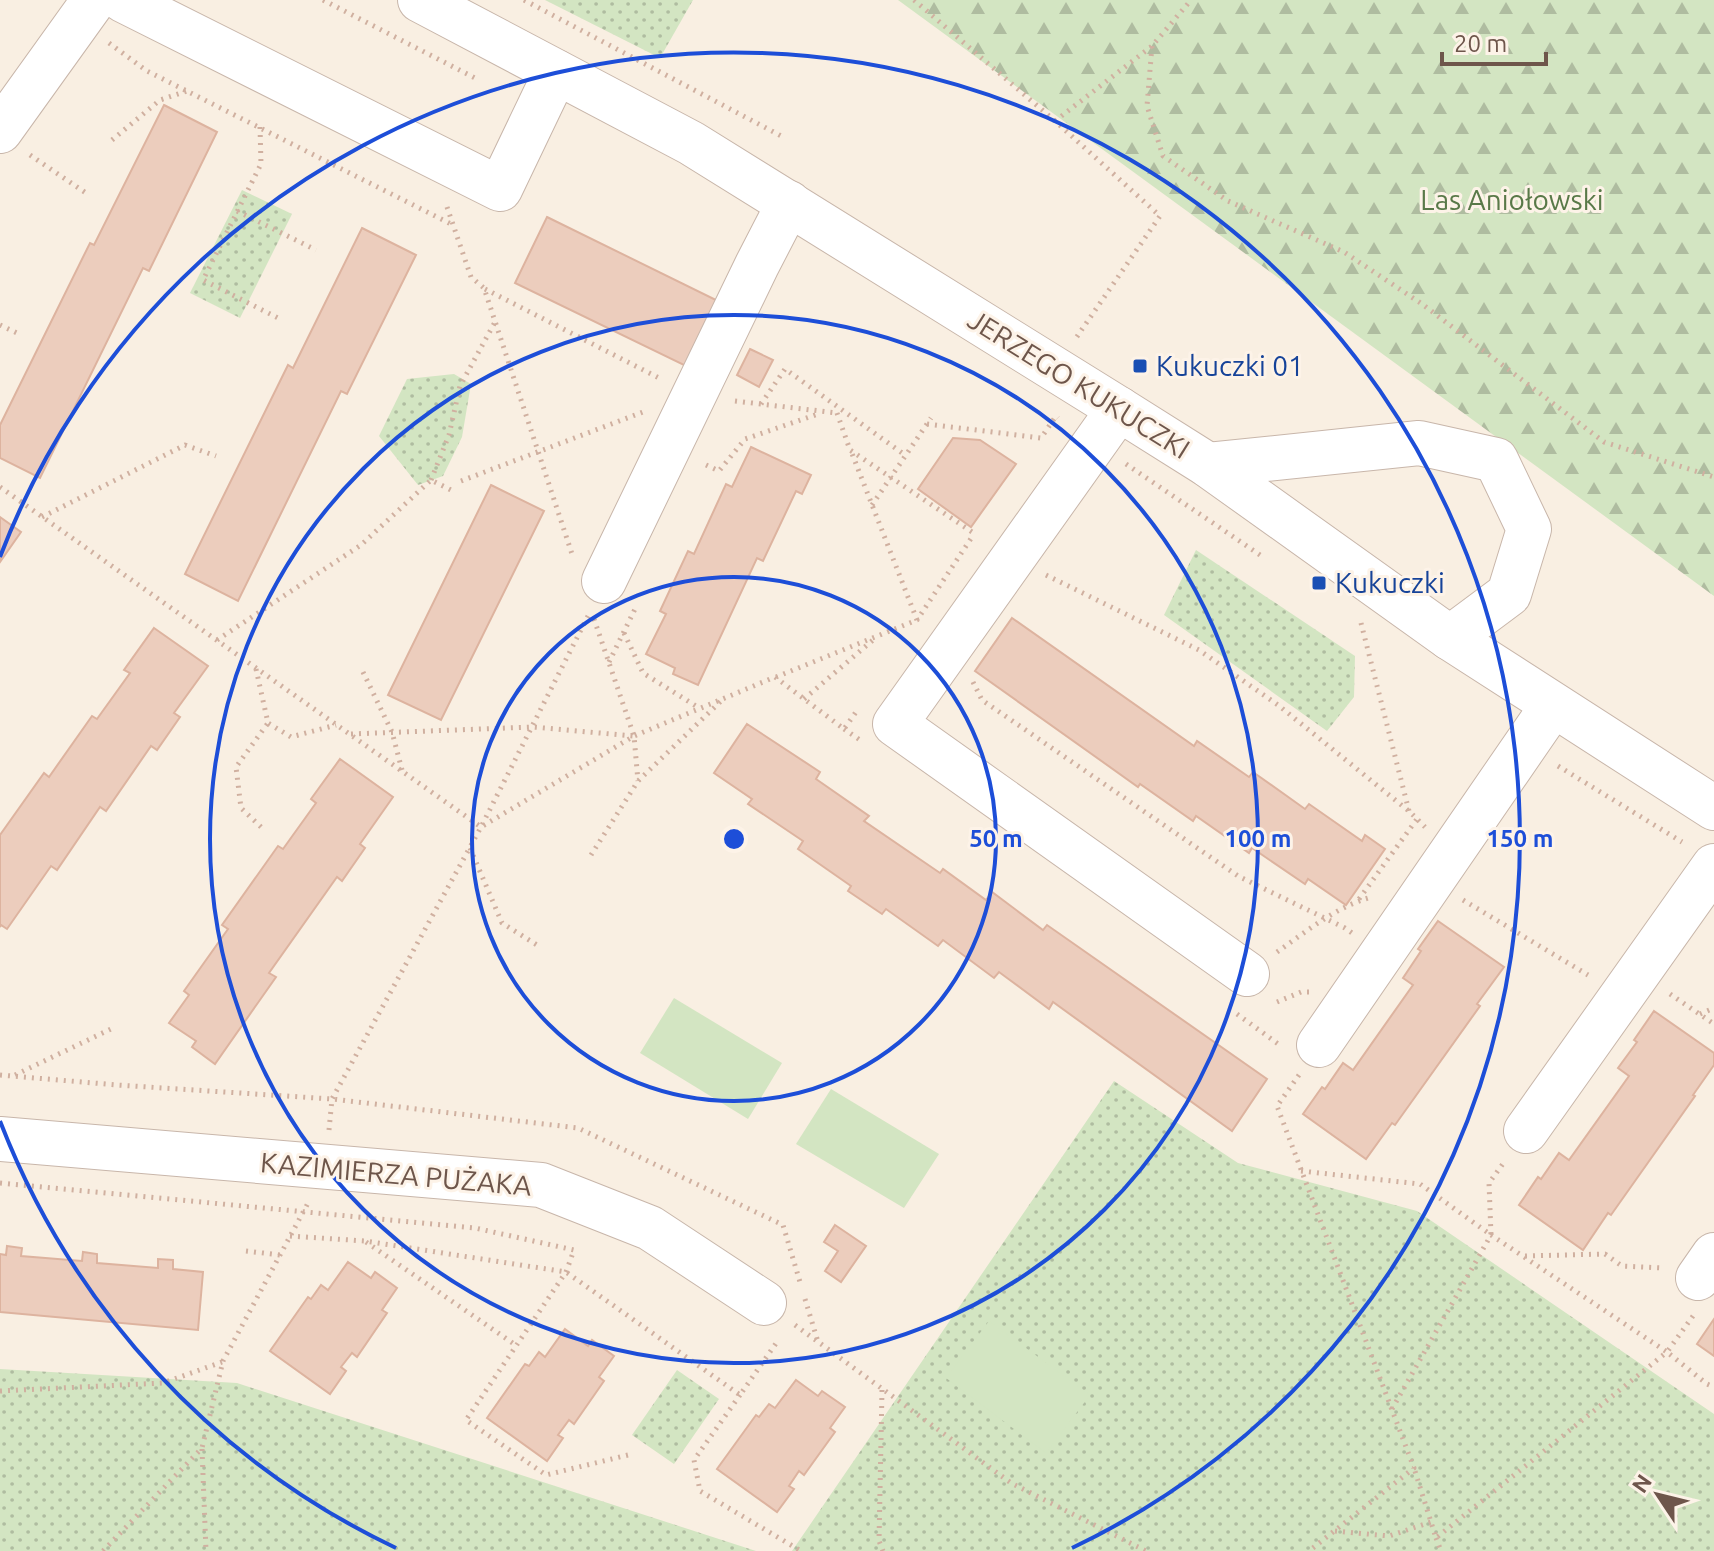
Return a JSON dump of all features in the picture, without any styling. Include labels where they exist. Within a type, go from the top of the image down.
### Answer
[{"type":"street","points":[[123,0],[500,189],[556,72]]},
{"type":"street","name":"JERZEGO KUKUCZKI","points":[[420,0],[691,143],[789,203],[1053,368],[1107,426],[1208,465],[1450,638],[1714,808]]},
{"type":"street","points":[[12,141],[86,11]]},
{"type":"street","points":[[590,574],[669,388],[789,203]]},
{"type":"street","points":[[1107,426],[895,724],[1255,997]]},
{"type":"street","points":[[1208,465],[1419,443],[1496,460],[1529,529],[1509,594],[1450,638]]},
{"type":"street","points":[[1319,1045],[1553,705]]},
{"type":"street","points":[[1526,1131],[1639,974],[1701,856]]},
{"type":"street","name":"KAZIMIERZA PUŻAKA","points":[[0,1139],[541,1185],[650,1228],[777,1312]]},
{"type":"path","points":[[323,0],[483,82]]},
{"type":"path","points":[[524,0],[785,138]]},
{"type":"path","points":[[914,0],[1160,216],[1030,400],[1056,416],[1107,426],[1269,561]]},
{"type":"path","points":[[1055,121],[1152,46],[1191,0]]},
{"type":"path","points":[[86,11],[147,71],[454,226]]},
{"type":"path","points":[[1152,46],[1147,106],[1163,156],[1228,201],[1344,252],[1422,304],[1604,442],[1714,477]]},
{"type":"path","points":[[112,140],[160,100],[187,91]]},
{"type":"path","points":[[260,127],[261,164],[203,280],[282,320]]},
{"type":"path","points":[[12,141],[86,193]]},
{"type":"path","points":[[428,153],[471,277],[484,288],[669,388],[761,404],[838,411]]},
{"type":"path","points":[[237,211],[316,250]]},
{"type":"path","points":[[484,288],[538,452],[590,574]]},
{"type":"path","points":[[217,640],[361,545],[431,480],[449,435],[460,386],[495,322]]},
{"type":"path","points":[[0,325],[17,333]]},
{"type":"path","points":[[761,404],[785,369],[838,411],[905,455]]},
{"type":"path","points":[[461,481],[643,412],[649,401]]},
{"type":"path","points":[[706,465],[719,471],[745,439],[824,411]]},
{"type":"path","points":[[838,411],[850,450],[917,620]]},
{"type":"path","points":[[872,505],[929,421],[1041,438],[1056,416]]},
{"type":"path","points":[[42,517],[185,445],[216,456]]},
{"type":"path","points":[[850,450],[1012,559],[1199,650],[1278,705],[1410,812],[1452,853]]},
{"type":"path","points":[[431,480],[455,492]]},
{"type":"path","points":[[0,487],[481,827]]},
{"type":"path","points":[[909,632],[974,534]]},
{"type":"path","points":[[206,1551],[202,1448],[223,1361],[326,1168],[332,1099],[470,848],[591,609],[634,736],[638,781]]},
{"type":"path","points":[[481,827],[634,736],[917,620]]},
{"type":"path","points":[[1373,632],[1361,623],[1410,812]]},
{"type":"path","points":[[624,632],[643,673],[699,708]]},
{"type":"path","points":[[804,699],[877,636]]},
{"type":"path","points":[[256,668],[268,723],[291,737],[336,725]]},
{"type":"path","points":[[363,672],[392,732],[402,771]]},
{"type":"path","points":[[775,677],[844,729],[861,705]]},
{"type":"path","points":[[971,679],[982,700],[1238,876],[1345,928],[1382,955]]},
{"type":"path","points":[[591,855],[638,781],[723,699]]},
{"type":"path","points":[[261,827],[241,808],[236,767],[268,723]]},
{"type":"path","points":[[350,734],[533,727],[634,736]]},
{"type":"path","points":[[1527,743],[1535,752],[1701,856]]},
{"type":"path","points":[[1357,901],[1417,819]]},
{"type":"path","points":[[470,848],[502,923],[537,945]]},
{"type":"path","points":[[1639,974],[1714,1024]]},
{"type":"path","points":[[1241,1016],[1255,997],[1301,992],[1354,995]]},
{"type":"path","points":[[1699,1014],[1714,1008]]},
{"type":"path","points":[[13,1076],[115,1027]]},
{"type":"path","points":[[1319,1045],[1277,1106],[1414,1468],[1441,1551]]},
{"type":"path","points":[[1392,1409],[1491,1235],[1489,1183],[1526,1131]]},
{"type":"path","points":[[1301,1171],[1420,1184],[1714,1387]]},
{"type":"path","points":[[0,1183],[475,1228],[574,1250],[566,1272],[466,1420],[546,1475],[628,1455]]},
{"type":"path","points":[[290,1236],[365,1241],[566,1272],[740,1395]]},
{"type":"path","points":[[365,1241],[517,1346]]},
{"type":"path","points":[[246,1251],[280,1255]]},
{"type":"path","points":[[1523,1256],[1605,1254],[1622,1266],[1706,1267]]},
{"type":"path","points":[[801,1551],[700,1491],[694,1460],[740,1395],[777,1312],[1011,1483],[1146,1551]]},
{"type":"path","points":[[1436,1538],[1667,1352]]},
{"type":"path","points":[[0,1391],[163,1383],[223,1361]]},
{"type":"path","points":[[882,1389],[879,1541],[883,1551]]},
{"type":"path","points":[[103,1551],[202,1448]]},
{"type":"path","points":[[1309,1551],[1414,1468]]},
{"type":"path","points":[[1334,1531],[1389,1536],[1431,1522]]},
{"type":"green space","points":[[545,0],[693,0],[660,58]]},
{"type":"green space","name":"Las Aniołowski","points":[[898,0],[1714,0],[1714,596]]},
{"type":"green space","points":[[242,190],[292,214],[240,318],[190,293]]},
{"type":"green space","points":[[454,374],[471,384],[462,437],[443,476],[418,485],[379,436],[407,379]]},
{"type":"green space","points":[[1196,550],[1355,656],[1354,697],[1327,731],[1164,615]]},
{"type":"green space","points":[[674,998],[782,1063],[748,1119],[640,1053]]},
{"type":"green space","points":[[1114,1081],[1238,1163],[1417,1211],[1714,1414],[1714,1551],[792,1551]]},
{"type":"green space","points":[[831,1089],[939,1154],[904,1208],[796,1144]]},
{"type":"green space","points":[[989,1321],[1090,1395],[1046,1453],[946,1378]]},
{"type":"green space","points":[[0,1369],[237,1383],[756,1551],[0,1551]]},
{"type":"green space","points":[[677,1370],[719,1399],[674,1464],[632,1435]]},
{"type":"building","points":[[164,105],[217,132],[149,271],[143,268],[40,478],[0,458],[0,425],[90,243],[94,245]]},
{"type":"building","points":[[547,217],[720,302],[688,367],[515,283]]},
{"type":"building","points":[[362,228],[416,255],[347,394],[341,391],[238,601],[185,574],[288,365],[293,368]]},
{"type":"building","points":[[750,349],[773,360],[759,387],[737,375]]},
{"type":"building","points":[[953,438],[980,440],[1016,464],[971,527],[918,489]]},
{"type":"building","points":[[751,447],[811,475],[802,494],[796,491],[763,561],[757,558],[698,685],[673,674],[675,668],[646,654],[666,614],[660,611],[688,551],[694,554],[726,484],[732,487]]},
{"type":"building","points":[[491,485],[544,511],[441,720],[388,695]]},
{"type":"building","points":[[0,517],[21,532],[0,562]]},
{"type":"building","points":[[1012,618],[1194,746],[1197,741],[1249,777],[1253,772],[1305,809],[1309,804],[1362,841],[1365,835],[1385,849],[1346,905],[1308,879],[1305,884],[1252,848],[1249,853],[1196,816],[1193,821],[1140,784],[1138,787],[975,671]]},
{"type":"building","points":[[154,628],[208,666],[174,713],[180,717],[157,750],[151,746],[106,811],[100,807],[57,870],[51,866],[7,929],[0,927],[0,835],[44,773],[49,777],[92,716],[97,719],[130,673],[124,670]]},
{"type":"building","points":[[747,724],[820,772],[816,779],[869,816],[864,821],[940,873],[943,869],[986,900],[992,892],[1043,930],[1047,925],[1267,1079],[1232,1131],[1053,1002],[1049,1009],[999,972],[994,978],[943,940],[938,946],[886,909],[882,914],[848,891],[851,886],[798,849],[803,841],[748,804],[752,799],[714,773]]},
{"type":"building","points":[[340,759],[393,797],[360,844],[365,848],[342,881],[337,877],[269,973],[276,977],[215,1064],[192,1047],[196,1041],[169,1023],[189,995],[184,991],[228,929],[222,925],[278,846],[283,849],[316,803],[311,799]]},
{"type":"building","points":[[1438,921],[1504,967],[1395,1125],[1392,1123],[1366,1159],[1303,1114],[1343,1063],[1353,1070],[1413,985],[1403,978]]},
{"type":"building","points":[[1654,1011],[1714,1053],[1714,1065],[1611,1215],[1608,1213],[1583,1250],[1519,1205],[1559,1153],[1569,1160],[1629,1076],[1618,1068]]},
{"type":"building","points":[[835,1225],[866,1246],[841,1282],[825,1271],[838,1251],[824,1242]]},
{"type":"building","points":[[7,1246],[22,1248],[21,1256],[82,1261],[83,1252],[97,1254],[97,1263],[158,1268],[158,1259],[173,1260],[173,1269],[203,1272],[198,1330],[0,1312],[0,1254],[6,1255]]},
{"type":"building","points":[[348,1262],[371,1278],[375,1272],[397,1288],[382,1310],[387,1313],[357,1357],[352,1353],[341,1367],[346,1371],[330,1394],[270,1351],[308,1297],[311,1299],[321,1285],[328,1290]]},
{"type":"building","points":[[1714,1319],[1714,1356],[1697,1344]]},
{"type":"building","points":[[565,1329],[588,1346],[592,1340],[614,1356],[599,1377],[604,1381],[574,1424],[569,1420],[558,1435],[563,1438],[547,1461],[487,1418],[525,1364],[529,1366],[539,1352],[545,1357]]},
{"type":"building","points":[[796,1380],[818,1396],[822,1391],[845,1407],[830,1428],[835,1432],[804,1475],[799,1471],[789,1486],[794,1489],[777,1512],[717,1469],[756,1415],[759,1417],[769,1404],[775,1408]]},
{"type":"place","name":"Kukuczki 01","points":[[1140,366]]},
{"type":"place","name":"Kukuczki","points":[[1319,583]]}]
